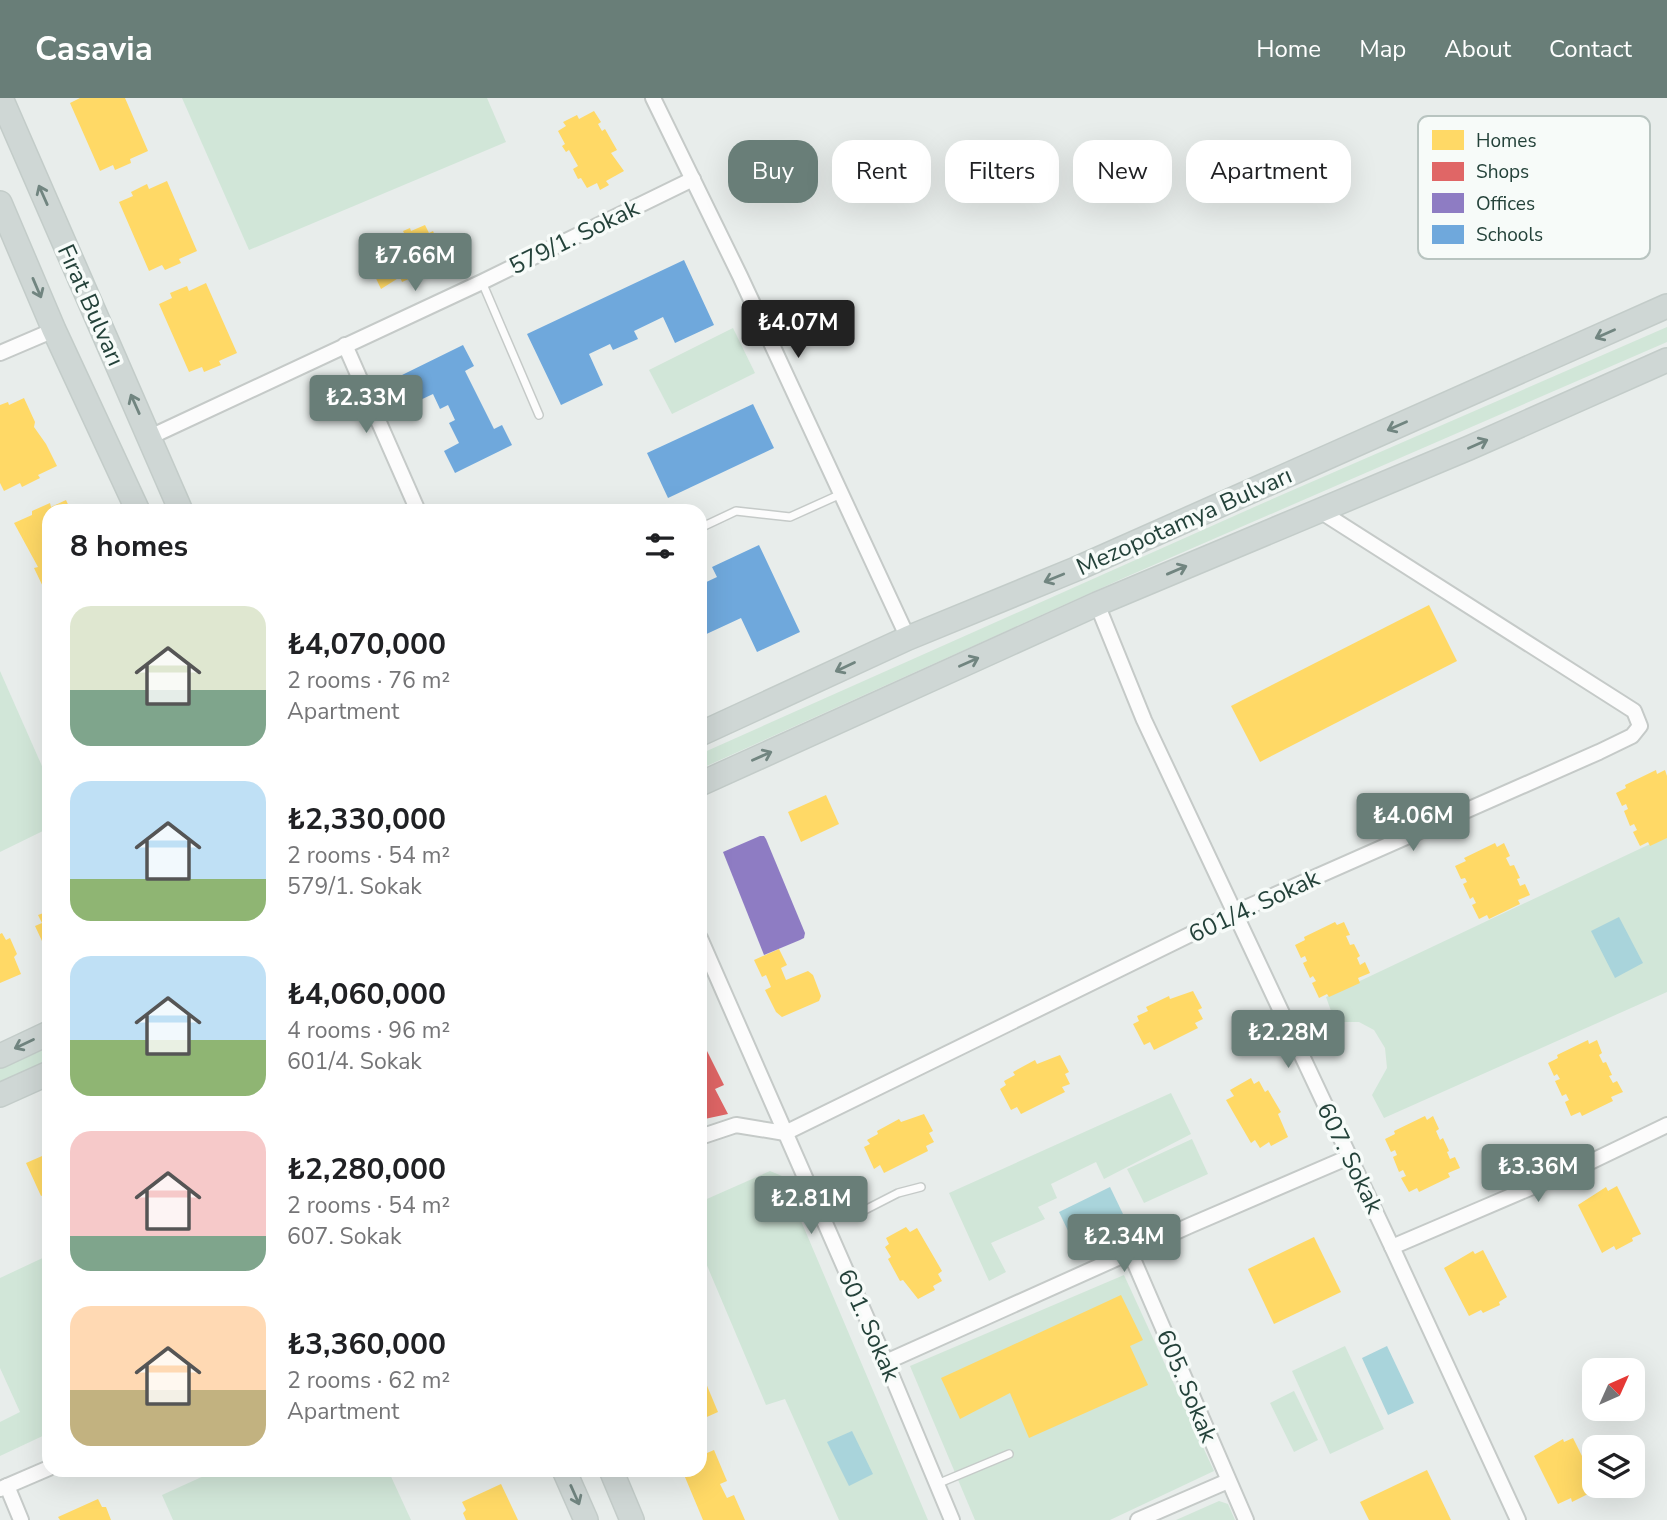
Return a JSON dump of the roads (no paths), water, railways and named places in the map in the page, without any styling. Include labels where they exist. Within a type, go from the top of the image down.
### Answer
[{"type":"main road","name":"Fırat Bulvarı","points":[[1,98],[178,504]]},
{"type":"main road","name":"Fırat Bulvarı","points":[[0,203],[54,330],[135,504]]},
{"type":"main road","name":"Mezopotamya Bulvarı","points":[[707,731],[908,638],[1076,569],[1667,306]]},
{"type":"main road","name":"Mezopotamya Bulvarı","points":[[707,781],[1097,604],[1469,448],[1667,360]]},
{"type":"main road","points":[[0,1056],[42,1035]]},
{"type":"main road","points":[[0,1095],[42,1076]]},
{"type":"main road","points":[[567,1477],[586,1520]]},
{"type":"main road","points":[[614,1477],[632,1520]]},
{"type":"street","points":[[653,98],[908,638]]},
{"type":"street","name":"579/1. Sokak","points":[[150,437],[482,282],[693,179]]},
{"type":"street","points":[[0,353],[54,330]]},
{"type":"street","points":[[345,345],[415,504]]},
{"type":"street","name":"601/4. Sokak","points":[[785,1133],[1234,913],[1599,752],[1632,736],[1640,726],[1634,711],[1320,511]]},
{"type":"street","name":"607. Sokak","points":[[1097,604],[1144,720],[1518,1520]]},
{"type":"street","name":"601. Sokak","points":[[707,955],[886,1362],[952,1520]]},
{"type":"street","points":[[707,1135],[736,1125],[785,1133]]},
{"type":"street","points":[[1392,1247],[1586,1164],[1667,1125]]},
{"type":"street","points":[[886,1362],[1349,1157]]},
{"type":"street","name":"605. Sokak","points":[[1130,1252],[1246,1520]]},
{"type":"street","points":[[21,1520],[3,1488],[42,1471]]},
{"type":"street","points":[[1138,1520],[1228,1481]]},
{"type":"lane","points":[[482,282],[539,415]]},
{"type":"lane","points":[[707,525],[736,512],[790,517],[841,494]]},
{"type":"lane","points":[[857,1214],[898,1193],[921,1187]]},
{"type":"lane","points":[[937,1484],[1009,1454]]},
{"type":"water","points":[[1619,917],[1643,963],[1615,978],[1591,931]]},
{"type":"water","points":[[1110,1187],[1123,1214],[1072,1239],[1059,1212]]},
{"type":"water","points":[[1387,1346],[1414,1403],[1388,1415],[1362,1358]]},
{"type":"water","points":[[852,1431],[873,1474],[849,1486],[827,1442]]}]
